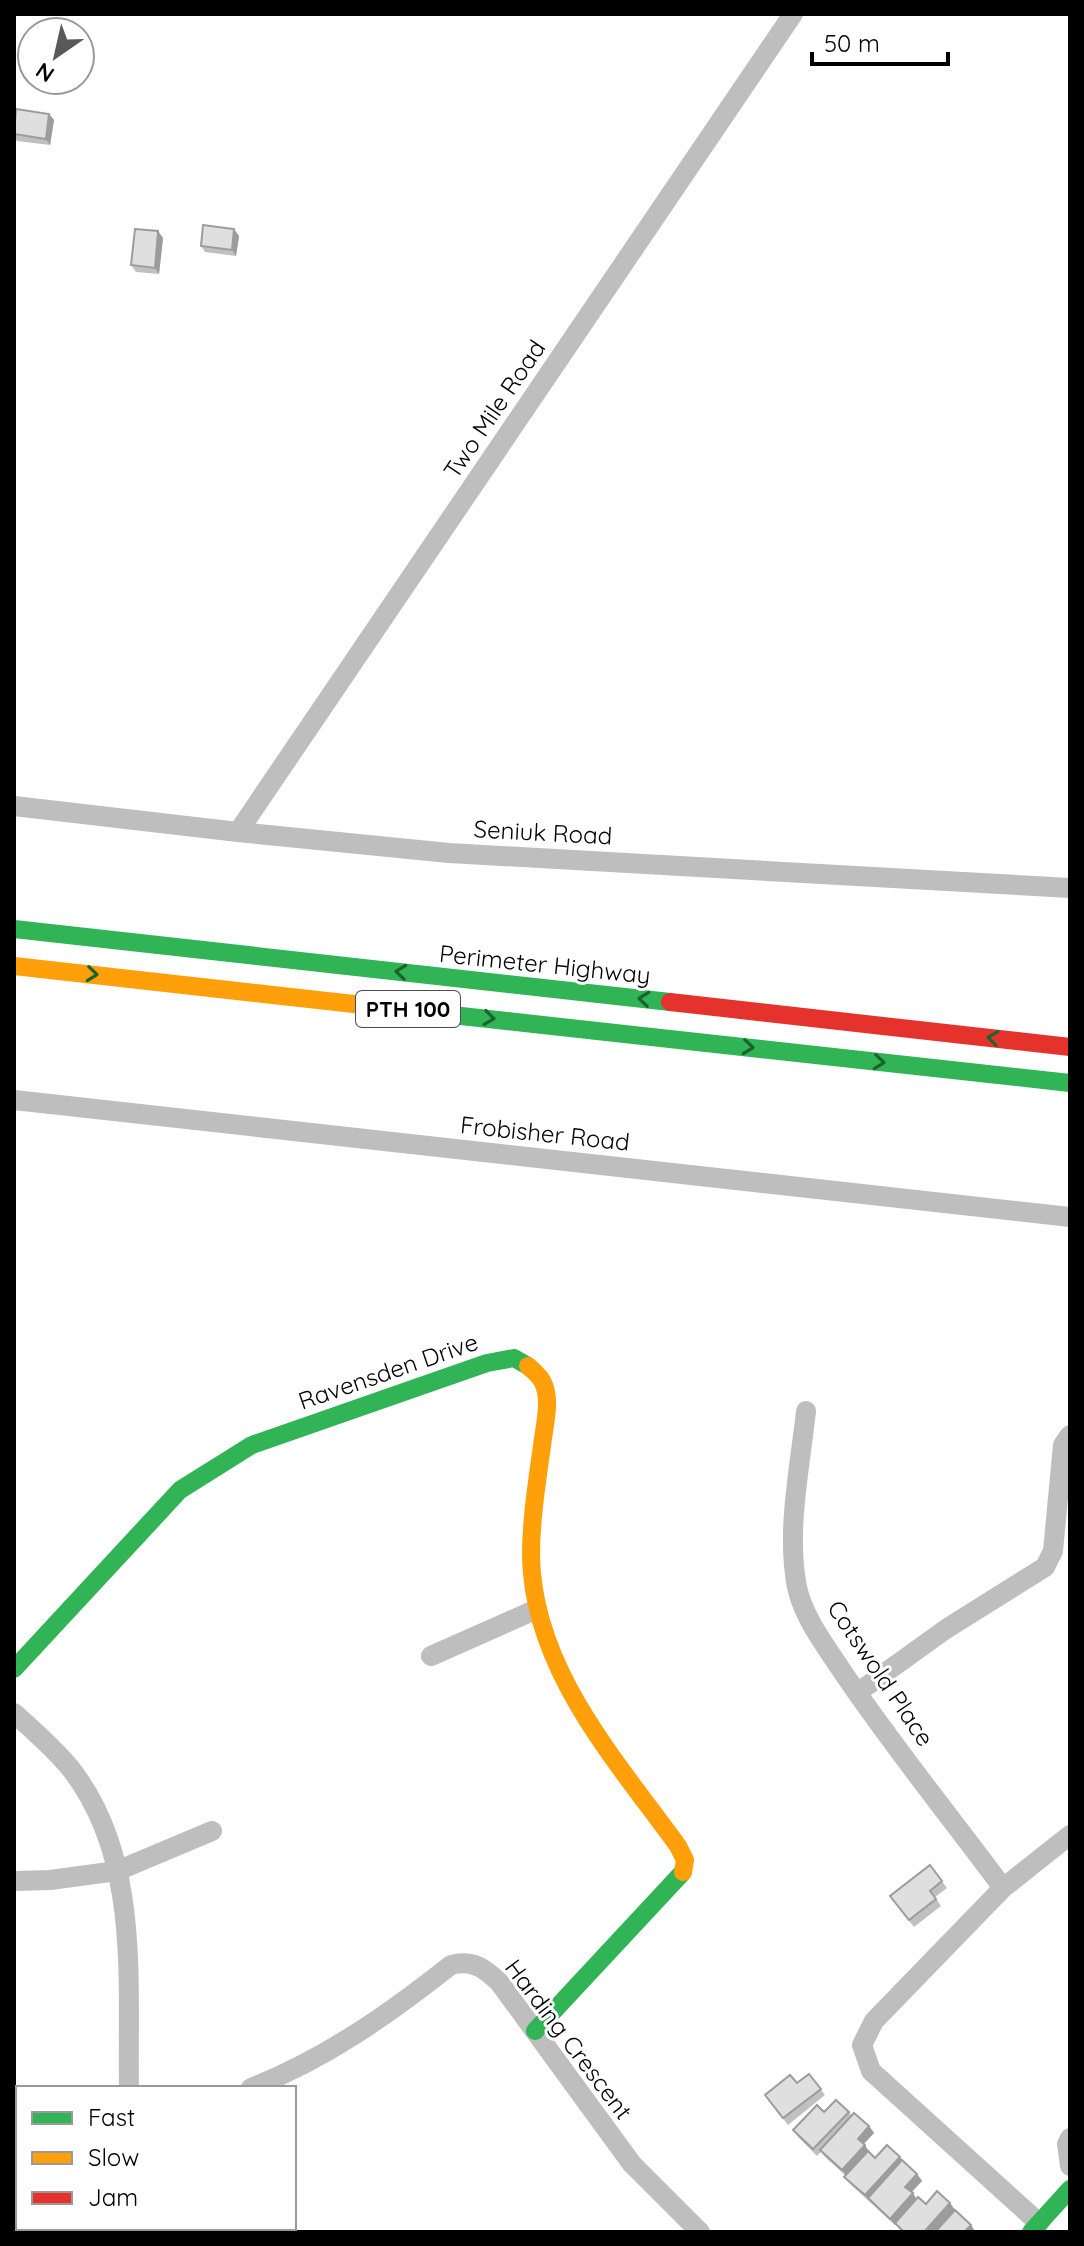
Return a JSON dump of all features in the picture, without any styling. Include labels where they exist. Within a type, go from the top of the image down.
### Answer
[{"type":"main road","name":"Perimeter Highway","points":[[14,929],[1070,1047]]},
{"type":"main road","name":"PTH 100","points":[[14,966],[1070,1083]]},
{"type":"main road","name":"Ravensden Drive","points":[[14,1669],[180,1490],[212,1468],[252,1445],[487,1363],[514,1358],[531,1368],[544,1384],[547,1405],[532,1526],[531,1558],[537,1609],[562,1677],[590,1725],[685,1860],[682,1875],[535,2031]]},
{"type":"main road","points":[[1035,2228],[1070,2189]]},
{"type":"street","name":"Two Mile Road","points":[[238,832],[793,14]]},
{"type":"street","name":"Seniuk Road","points":[[14,806],[449,853],[1070,888]]},
{"type":"street","name":"Frobisher Road","points":[[14,1100],[1070,1217]]},
{"type":"street","name":"Cotswold Place","points":[[806,1411],[794,1526],[798,1589],[809,1616],[857,1693],[1003,1888]]},
{"type":"street","points":[[857,1693],[946,1629],[1045,1567],[1053,1551],[1063,1445],[1070,1435]]},
{"type":"street","points":[[431,1656],[537,1609]]},
{"type":"street","points":[[14,1713],[70,1768],[90,1800],[122,1886],[128,1943],[129,2086]]},
{"type":"street","points":[[14,1881],[50,1880],[117,1871],[212,1831]]},
{"type":"street","points":[[1035,2228],[871,2071],[862,2045],[874,2021],[1003,1888],[1070,1835]]},
{"type":"street","name":"Harding Crescent","points":[[255,2086],[324,2053],[363,2030],[451,1965],[464,1962],[478,1966],[499,1982],[632,2164],[700,2232]]},
{"type":"street","points":[[1070,2138],[1067,2144],[1070,2166]]},
{"type":"building","points":[[16,109],[49,114],[46,139],[14,134]]},
{"type":"building","points":[[203,225],[234,229],[232,250],[201,246]]},
{"type":"building","points":[[135,229],[158,231],[155,268],[131,265]]},
{"type":"building","points":[[930,1865],[942,1881],[930,1891],[936,1899],[909,1920],[890,1896]]},
{"type":"building","points":[[809,2074],[821,2089],[783,2118],[765,2095],[790,2075],[797,2083]]},
{"type":"building","points":[[836,2100],[849,2112],[813,2149],[793,2130],[817,2105],[824,2112]]},
{"type":"building","points":[[854,2113],[869,2126],[858,2139],[865,2145],[842,2170],[820,2150]]},
{"type":"building","points":[[887,2145],[900,2157],[865,2195],[844,2177],[868,2151],[875,2158]]},
{"type":"building","points":[[902,2160],[917,2174],[905,2187],[913,2193],[890,2219],[868,2198]]},
{"type":"building","points":[[937,2191],[950,2203],[924,2232],[904,2232],[895,2223],[918,2197],[926,2204]]},
{"type":"building","points":[[955,2210],[971,2225],[964,2232],[935,2232]]},
{"type":"traffic: fast","points":[[14,929],[670,1002]]},
{"type":"traffic: fast","points":[[434,1013],[1070,1083]]},
{"type":"traffic: fast","points":[[14,1669],[180,1490],[252,1445],[487,1363],[514,1358],[528,1366]]},
{"type":"traffic: fast","points":[[535,2031],[683,1872]]},
{"type":"traffic: fast","points":[[1031,2232],[1070,2189]]},
{"type":"traffic: slow","points":[[14,966],[434,1013]]},
{"type":"traffic: slow","points":[[528,1366],[543,1382],[547,1399],[531,1556],[535,1597],[546,1637],[562,1674],[604,1746],[678,1846],[685,1860],[683,1872]]},
{"type":"traffic: jam","points":[[670,1002],[1070,1047]]}]
